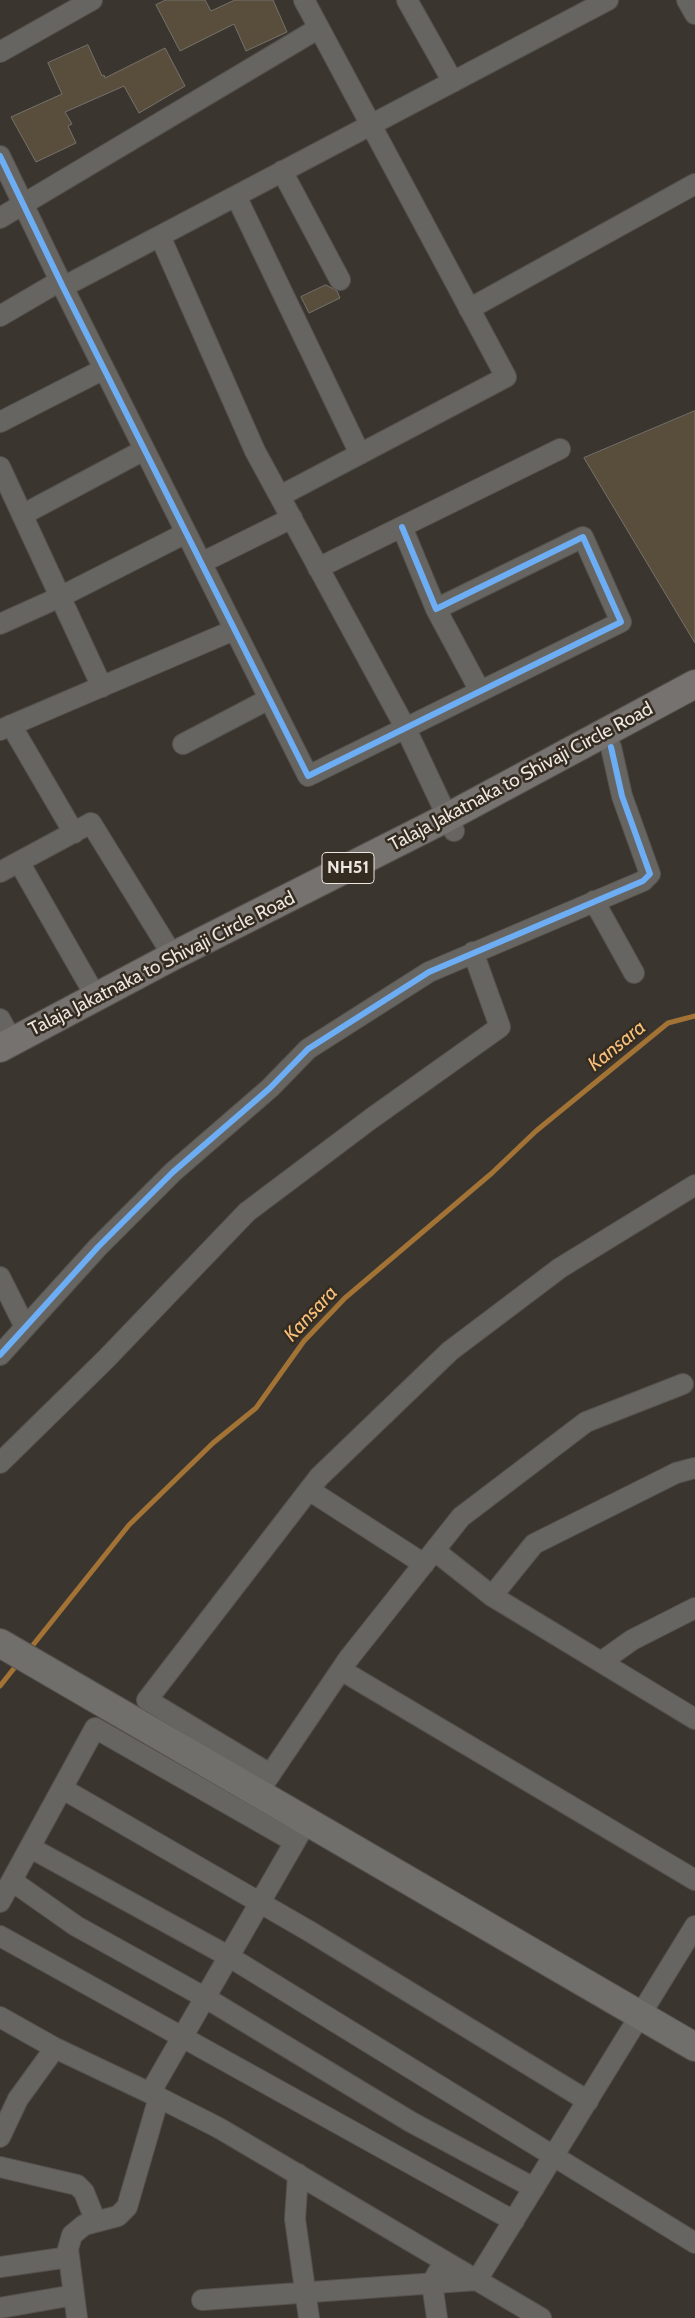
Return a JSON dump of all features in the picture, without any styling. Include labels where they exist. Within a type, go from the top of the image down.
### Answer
[{"type":"highway","name":"Talaja Jakatnaka to Shivaji Circle Road","points":[[0,1067],[451,824],[695,684]]},
{"type":"highway","name":"Talaja Jakatnaka to Shivaji Circle Road","points":[[4,1036],[96,997],[173,956],[611,748],[695,704]]},
{"type":"street","points":[[280,496],[506,377],[304,0]]},
{"type":"street","points":[[407,0],[453,82]]},
{"type":"street","points":[[0,316],[160,236],[453,82],[588,5],[608,0]]},
{"type":"street","points":[[687,0],[695,14]]},
{"type":"street","points":[[0,52],[89,1]]},
{"type":"street","points":[[0,218],[319,28]]},
{"type":"street","points":[[0,156],[61,284],[308,776],[404,727],[621,622],[583,537],[436,609]]},
{"type":"street","points":[[282,172],[340,280]]},
{"type":"street","points":[[470,309],[695,184]]},
{"type":"street","points":[[236,196],[360,454]]},
{"type":"street","points":[[160,236],[255,451],[404,727],[451,824]]},
{"type":"street","points":[[0,422],[104,369]]},
{"type":"street","points":[[22,515],[144,450]]},
{"type":"street","points":[[318,568],[560,450]]},
{"type":"street","points":[[2,475],[102,687]]},
{"type":"street","points":[[201,563],[292,518]]},
{"type":"street","points":[[402,527],[436,609],[480,690]]},
{"type":"street","points":[[0,624],[60,597],[186,533]]},
{"type":"street","points":[[74,833],[6,728],[234,630]]},
{"type":"street","points":[[183,744],[269,699]]},
{"type":"street","points":[[0,1355],[98,1246],[173,1172],[270,1088],[308,1049],[429,972],[643,881],[650,874],[622,796],[611,748]]},
{"type":"street","points":[[0,872],[91,823],[173,956]]},
{"type":"street","points":[[19,862],[96,997]]},
{"type":"street","points":[[594,901],[634,973]]},
{"type":"street","points":[[0,1463],[106,1359],[247,1212],[372,1118],[500,1027],[473,952]]},
{"type":"street","points":[[301,1831],[264,1783],[147,1700],[320,1477],[450,1351],[560,1268],[695,1185]]},
{"type":"street","points":[[0,1277],[25,1327]]},
{"type":"street","points":[[264,1783],[341,1670],[461,1517],[586,1422],[682,1384]]},
{"type":"street","points":[[492,1596],[534,1544],[676,1473],[695,1468]]},
{"type":"street","points":[[309,1490],[430,1557],[695,1719]]},
{"type":"street","points":[[601,1662],[632,1640],[695,1608]]},
{"type":"street","points":[[0,1644],[232,1779],[264,1783]]},
{"type":"street","points":[[341,1670],[695,1880]]},
{"type":"street","points":[[0,1902],[95,1728],[301,1831],[642,2014],[695,2047]]},
{"type":"street","points":[[63,1789],[260,1903],[588,2101]]},
{"type":"street","points":[[76,2318],[68,2249],[72,2235],[77,2229],[118,2216],[127,2208],[154,2095],[228,1956],[301,1831]]},
{"type":"street","points":[[31,1848],[228,1956],[695,2243]]},
{"type":"street","points":[[12,1881],[76,1926],[206,1998],[411,2122],[534,2188]]},
{"type":"street","points":[[477,2280],[695,1926]]},
{"type":"street","points":[[0,1936],[514,2221]]},
{"type":"street","points":[[0,2017],[55,2048],[218,2128],[541,2318]]},
{"type":"street","points":[[0,2137],[18,2099],[55,2048]]},
{"type":"street","points":[[0,2167],[77,2185],[84,2192],[96,2222]]},
{"type":"street","points":[[298,2174],[295,2219],[309,2318]]},
{"type":"street","points":[[0,2267],[69,2257]]},
{"type":"street","points":[[438,2318],[432,2284],[444,2260]]},
{"type":"street","points":[[202,2300],[477,2280]]},
{"type":"street","points":[[0,2308],[74,2294]]},
{"type":"building","points":[[166,0],[205,0],[211,11],[235,0],[273,0],[287,32],[246,51],[234,24],[180,51],[156,5]]},
{"type":"building","points":[[88,45],[102,76],[104,75],[105,78],[165,48],[185,86],[139,113],[124,86],[65,112],[72,124],[68,126],[76,143],[36,162],[11,117],[62,94],[48,63]]},
{"type":"building","points":[[326,285],[337,291],[340,298],[309,313],[301,297]]},
{"type":"building","points":[[695,411],[695,643],[584,458]]},
{"type":"waterway","name":"Kansara","points":[[29,1650],[129,1525],[213,1443],[256,1408],[304,1341],[345,1298],[492,1173],[536,1131],[668,1023],[695,1016]]},
{"type":"waterway","name":"Kansara","points":[[0,1686],[19,1662]]},
{"type":"cycle path","points":[[0,156],[63,287],[308,776],[621,622],[583,537],[436,609],[402,527]]},
{"type":"cycle path","points":[[0,1355],[98,1247],[173,1172],[270,1088],[308,1049],[429,972],[643,881],[650,874],[622,796],[611,747]]}]
